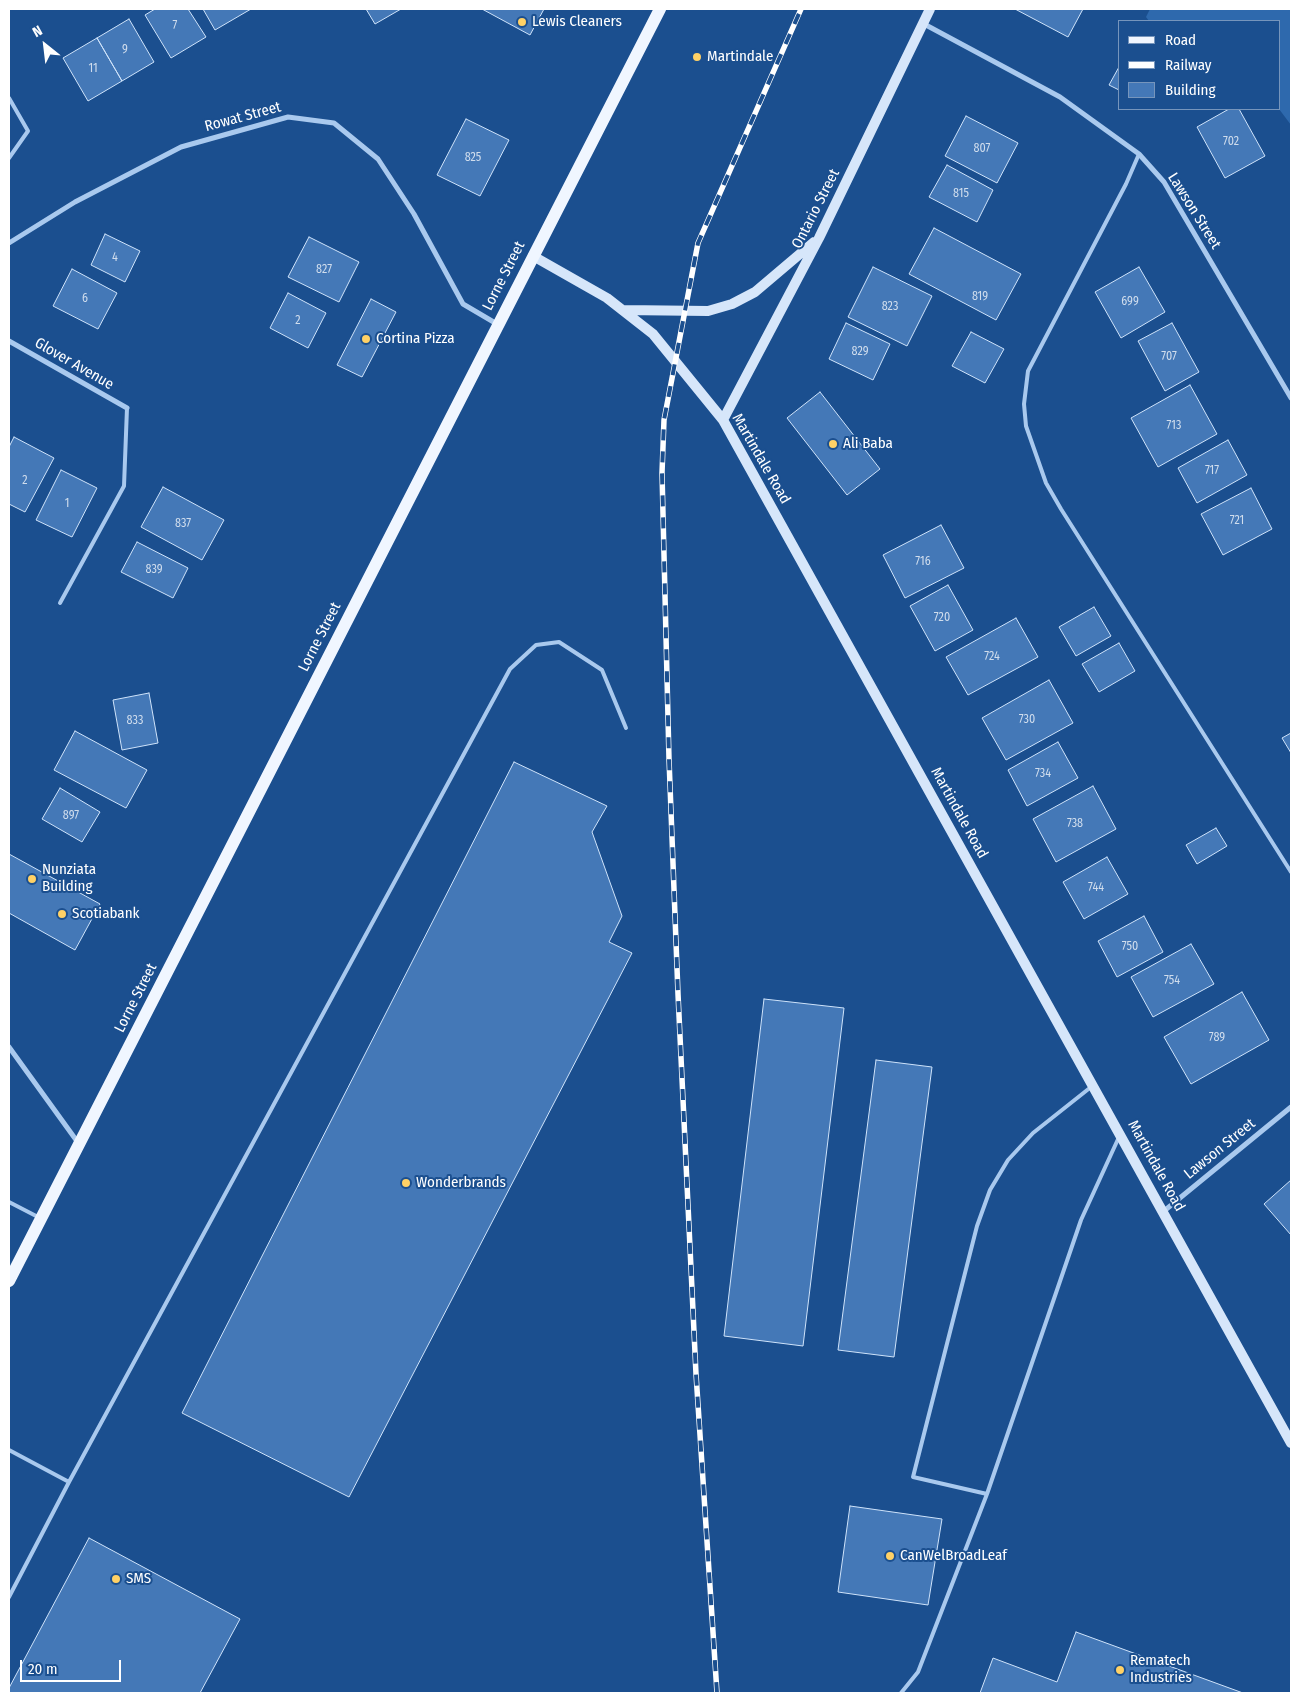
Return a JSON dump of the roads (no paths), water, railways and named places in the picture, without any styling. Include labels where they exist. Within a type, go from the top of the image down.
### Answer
[{"type":"main road","name":"Lorne Street","points":[[9,1281],[497,324],[660,9]]},
{"type":"street","name":"Ontario Street","points":[[723,420],[819,238],[930,9]]},
{"type":"street","name":"Lawson Street","points":[[924,24],[1060,97],[1139,154],[1164,182],[1291,398]]},
{"type":"street","name":"Rowat Street","points":[[9,244],[75,202],[181,147],[288,117],[334,123],[378,159],[414,214],[463,304],[497,324]]},
{"type":"street","points":[[623,310],[708,310],[732,304],[755,292],[819,238]]},
{"type":"street","name":"Martindale Road","points":[[533,256],[607,298],[653,334],[723,420],[1121,1133],[1291,1443]]},
{"type":"street","name":"Glover Avenue","points":[[9,341],[127,408]]},
{"type":"street","points":[[9,1047],[79,1144]]},
{"type":"street","name":"Lawson Street","points":[[1164,1211],[1291,1107]]},
{"type":"lane","points":[[9,98],[28,131],[9,158]]},
{"type":"lane","points":[[1139,154],[1126,184],[1028,372],[1024,404],[1026,426],[1046,483],[1061,509],[1291,872]]},
{"type":"lane","points":[[60,603],[124,486],[127,408]]},
{"type":"lane","points":[[9,1597],[69,1482],[510,668],[536,645],[560,642],[602,670],[626,728]]},
{"type":"lane","points":[[987,1494],[913,1477],[977,1226],[990,1190],[1008,1160],[1033,1133],[1094,1085]]},
{"type":"lane","points":[[900,1693],[918,1672],[987,1494],[1081,1220],[1121,1133]]},
{"type":"lane","points":[[9,1202],[41,1219]]},
{"type":"lane","points":[[9,1450],[69,1482]]},
{"type":"railway","points":[[717,1693],[696,1374],[678,994],[669,759],[662,473],[664,420],[698,243],[801,9]]},
{"type":"place","name":"Lewis Cleaners","points":[[522,22]]},
{"type":"place","name":"Martindale","points":[[697,57]]},
{"type":"place","name":"Cortina Pizza","points":[[366,339]]},
{"type":"place","name":"Ali Baba","points":[[833,444]]},
{"type":"place","name":"Nunziata Building","points":[[32,879]]},
{"type":"place","name":"Scotiabank","points":[[62,914]]},
{"type":"place","name":"Wonderbrands","points":[[406,1183]]},
{"type":"place","name":"CanWelBroadLeaf","points":[[890,1556]]},
{"type":"place","name":"SMS","points":[[116,1579]]},
{"type":"place","name":"Rematech Industries","points":[[1120,1670]]}]
